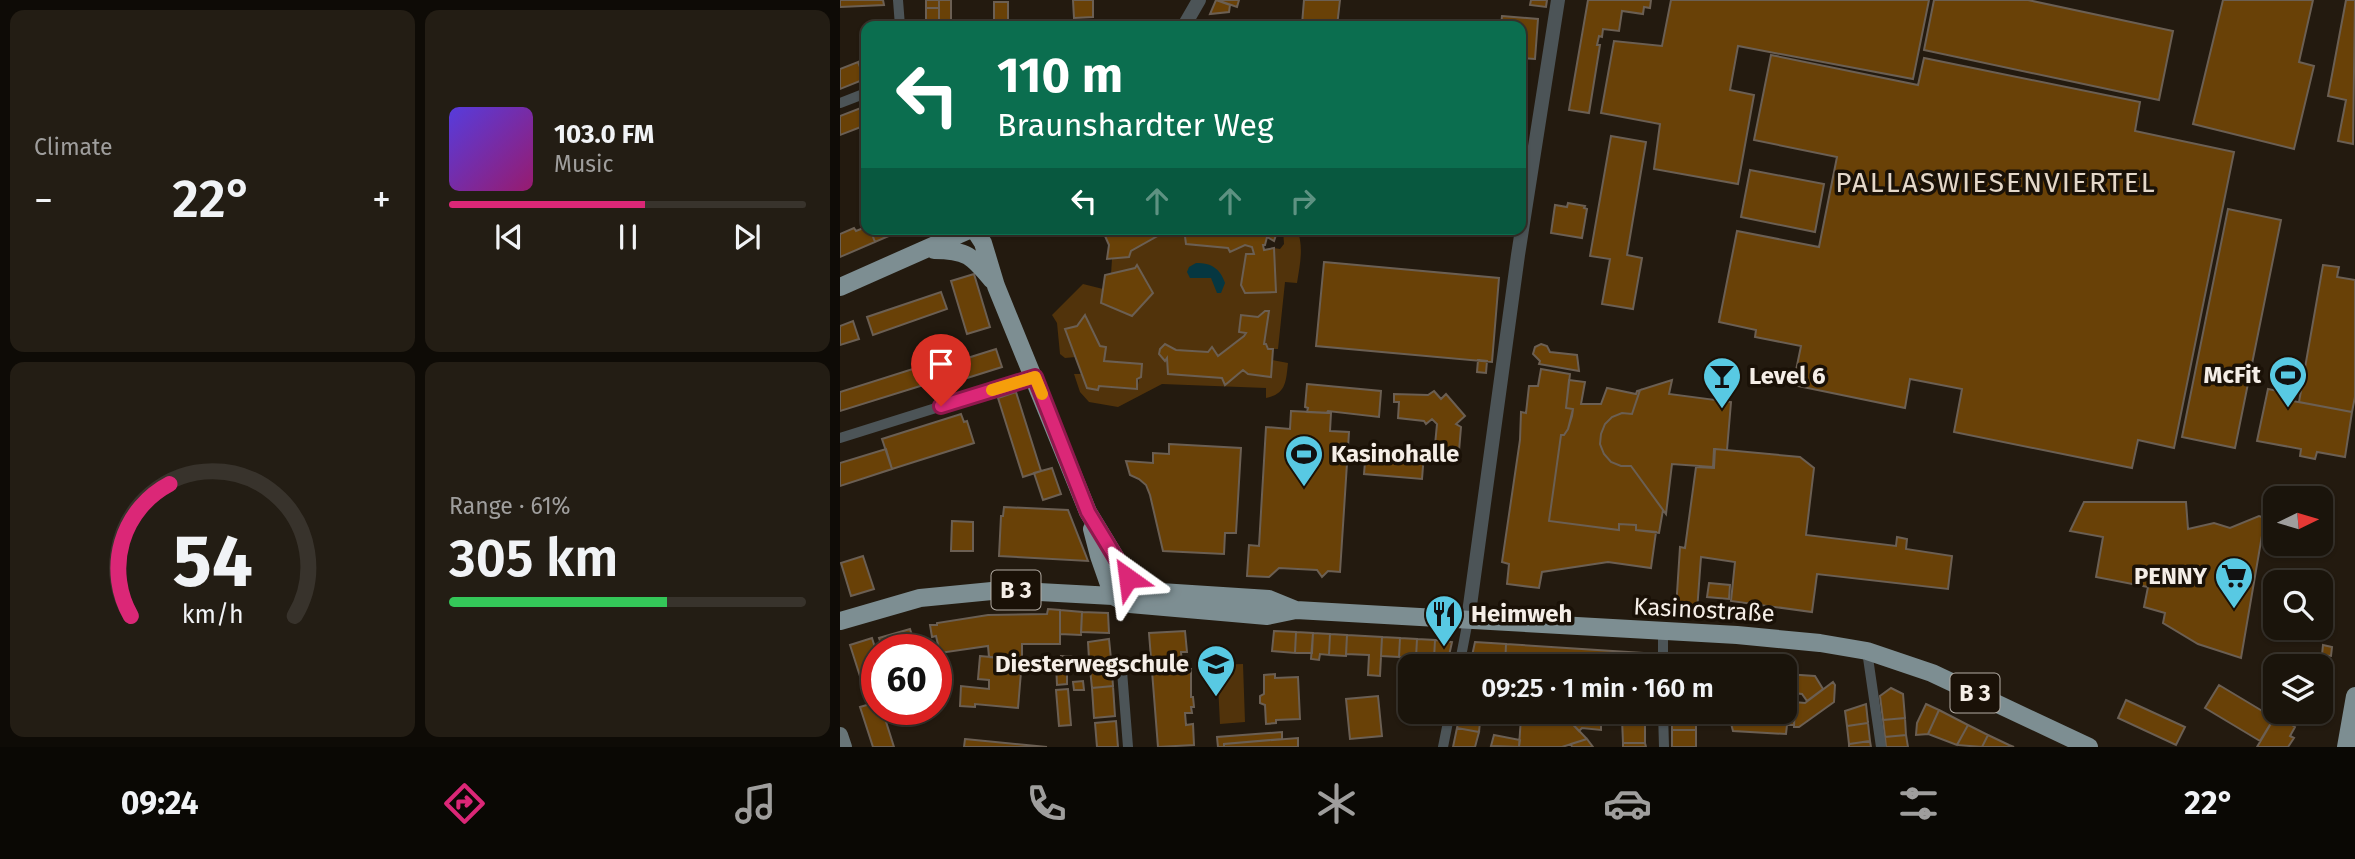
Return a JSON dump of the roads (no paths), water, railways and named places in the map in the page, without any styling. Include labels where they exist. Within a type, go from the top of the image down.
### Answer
[{"type":"main road","points":[[840,287],[960,235]]},
{"type":"main road","points":[[977,235],[983,243],[996,286],[1088,512],[1113,596]]},
{"type":"main road","points":[[927,250],[954,250],[973,258],[996,286]]},
{"type":"main road","points":[[1088,512],[1128,578],[1145,591]]},
{"type":"main road","name":"Kasinostraße","points":[[840,621],[920,598],[964,592],[1026,590],[1113,596],[1145,591],[1269,599],[1296,610]]},
{"type":"main road","name":"Kasinostraße","points":[[1113,596],[1130,604],[1267,616],[1296,610],[1788,639],[1867,652],[1932,673],[2082,746]]},
{"type":"main road","points":[[2346,747],[2355,696]]},
{"type":"main road","points":[[840,735],[844,747]]},
{"type":"street","points":[[898,0],[900,21]]},
{"type":"street","points":[[1187,21],[1199,0]]},
{"type":"street","points":[[1526,205],[1558,0]]},
{"type":"street","points":[[840,103],[861,95]]},
{"type":"street","points":[[972,235],[970,243],[973,258]]},
{"type":"street","points":[[1462,654],[1521,235]]},
{"type":"street","points":[[840,438],[1035,377]]},
{"type":"street","points":[[1663,632],[1663,654]]},
{"type":"street","points":[[1867,652],[1881,747]]},
{"type":"street","points":[[1122,671],[1128,747]]},
{"type":"street","points":[[1443,747],[1448,724]]},
{"type":"street","points":[[1663,724],[1664,747]]},
{"type":"water","points":[[1196,263],[1210,265],[1218,270],[1225,283],[1221,293],[1217,293],[1211,278],[1190,278],[1187,272],[1189,267]]},
{"type":"place","name":"McFit","points":[[2288,409]]},
{"type":"place","name":"Level 6","points":[[1722,410]]},
{"type":"place","name":"Kasinohalle","points":[[1304,488]]},
{"type":"place","name":"PENNY","points":[[2234,610]]},
{"type":"place","name":"Heimweh","points":[[1444,648]]},
{"type":"place","name":"Diesterwegschule","points":[[1216,698]]},
{"type":"district","name":"PALLASWIESENVIERTEL","points":[[1996,182]]}]
